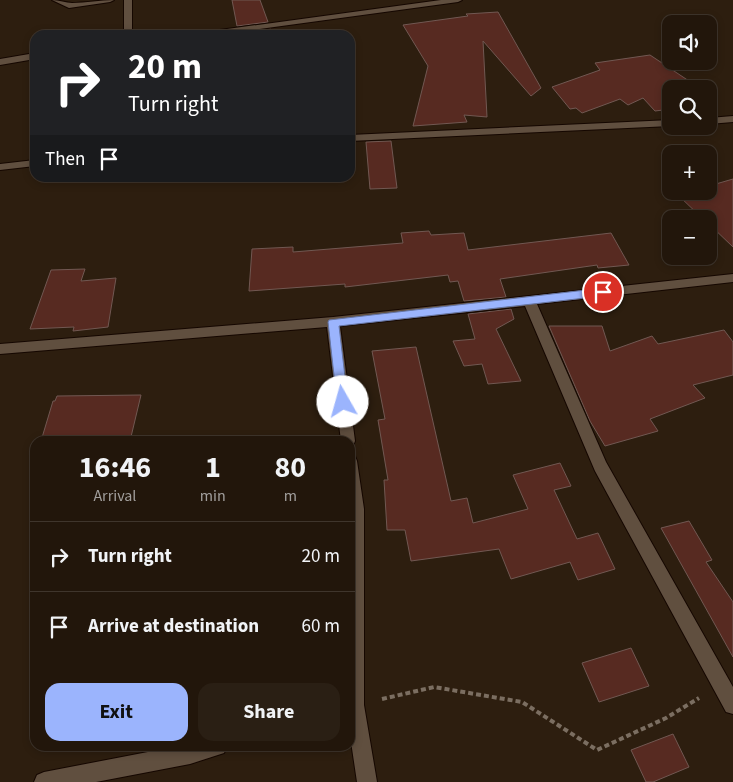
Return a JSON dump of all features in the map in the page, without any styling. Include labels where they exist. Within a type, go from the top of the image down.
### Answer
[{"type":"street","points":[[56,0],[69,6],[110,0]]},
{"type":"street","points":[[128,0],[128,30]]},
{"type":"street","points":[[235,30],[458,0]]},
{"type":"street","points":[[0,62],[30,57]]},
{"type":"street","points":[[717,120],[733,119]]},
{"type":"street","points":[[355,138],[662,122]]},
{"type":"street","points":[[0,167],[30,164]]},
{"type":"street","points":[[0,349],[333,322],[733,278]]},
{"type":"street","points":[[529,300],[600,466],[733,705]]},
{"type":"street","points":[[333,322],[347,436]]},
{"type":"street","points":[[355,501],[355,558]]},
{"type":"street","points":[[355,720],[367,782]]},
{"type":"street","points":[[44,782],[200,751]]},
{"type":"path","points":[[355,704],[434,687],[522,702],[597,750],[666,718],[722,685]]},
{"type":"building","points":[[232,0],[260,0],[268,22],[237,26]]},
{"type":"building","points":[[498,12],[541,88],[531,96],[483,41],[487,117],[464,115],[467,122],[413,126],[428,66],[403,25],[468,16],[466,14]]},
{"type":"building","points":[[650,55],[662,63],[662,70],[672,70],[688,80],[662,80],[662,110],[655,111],[643,98],[628,105],[620,99],[582,113],[576,108],[570,109],[552,87],[600,70],[595,63]]},
{"type":"building","points":[[391,141],[397,188],[370,189],[366,142]]},
{"type":"building","points":[[733,179],[733,247],[717,232],[717,210],[694,210],[683,200],[717,200],[717,184]]},
{"type":"building","points":[[429,231],[431,235],[464,233],[468,250],[611,233],[629,265],[598,268],[597,265],[500,279],[506,297],[464,301],[458,281],[450,282],[448,275],[345,287],[345,284],[249,291],[252,249],[293,247],[293,252],[403,243],[401,233]]},
{"type":"building","points":[[85,269],[81,281],[116,278],[108,327],[73,331],[74,327],[30,329],[51,270]]},
{"type":"building","points":[[511,309],[514,319],[496,329],[521,381],[488,384],[482,364],[464,366],[453,341],[475,339],[468,314]]},
{"type":"building","points":[[549,326],[602,326],[610,351],[652,336],[658,344],[724,330],[733,342],[733,375],[693,385],[705,398],[650,419],[658,431],[605,446],[590,421]]},
{"type":"building","points":[[416,347],[451,501],[467,498],[473,523],[528,509],[513,475],[560,463],[571,486],[554,490],[577,539],[598,533],[615,569],[578,580],[570,562],[511,579],[499,549],[411,561],[405,530],[387,530],[384,480],[388,480],[378,420],[385,419],[372,351]]},
{"type":"building","points":[[141,395],[131,436],[42,436],[53,401],[55,401],[57,396]]},
{"type":"building","points":[[689,521],[712,560],[706,562],[733,602],[733,657],[661,528]]},
{"type":"building","points":[[631,648],[649,686],[599,702],[582,663]]},
{"type":"building","points":[[673,734],[689,767],[653,782],[646,782],[631,750]]},
{"type":"route","points":[[343,402],[333,322],[603,292]]}]
